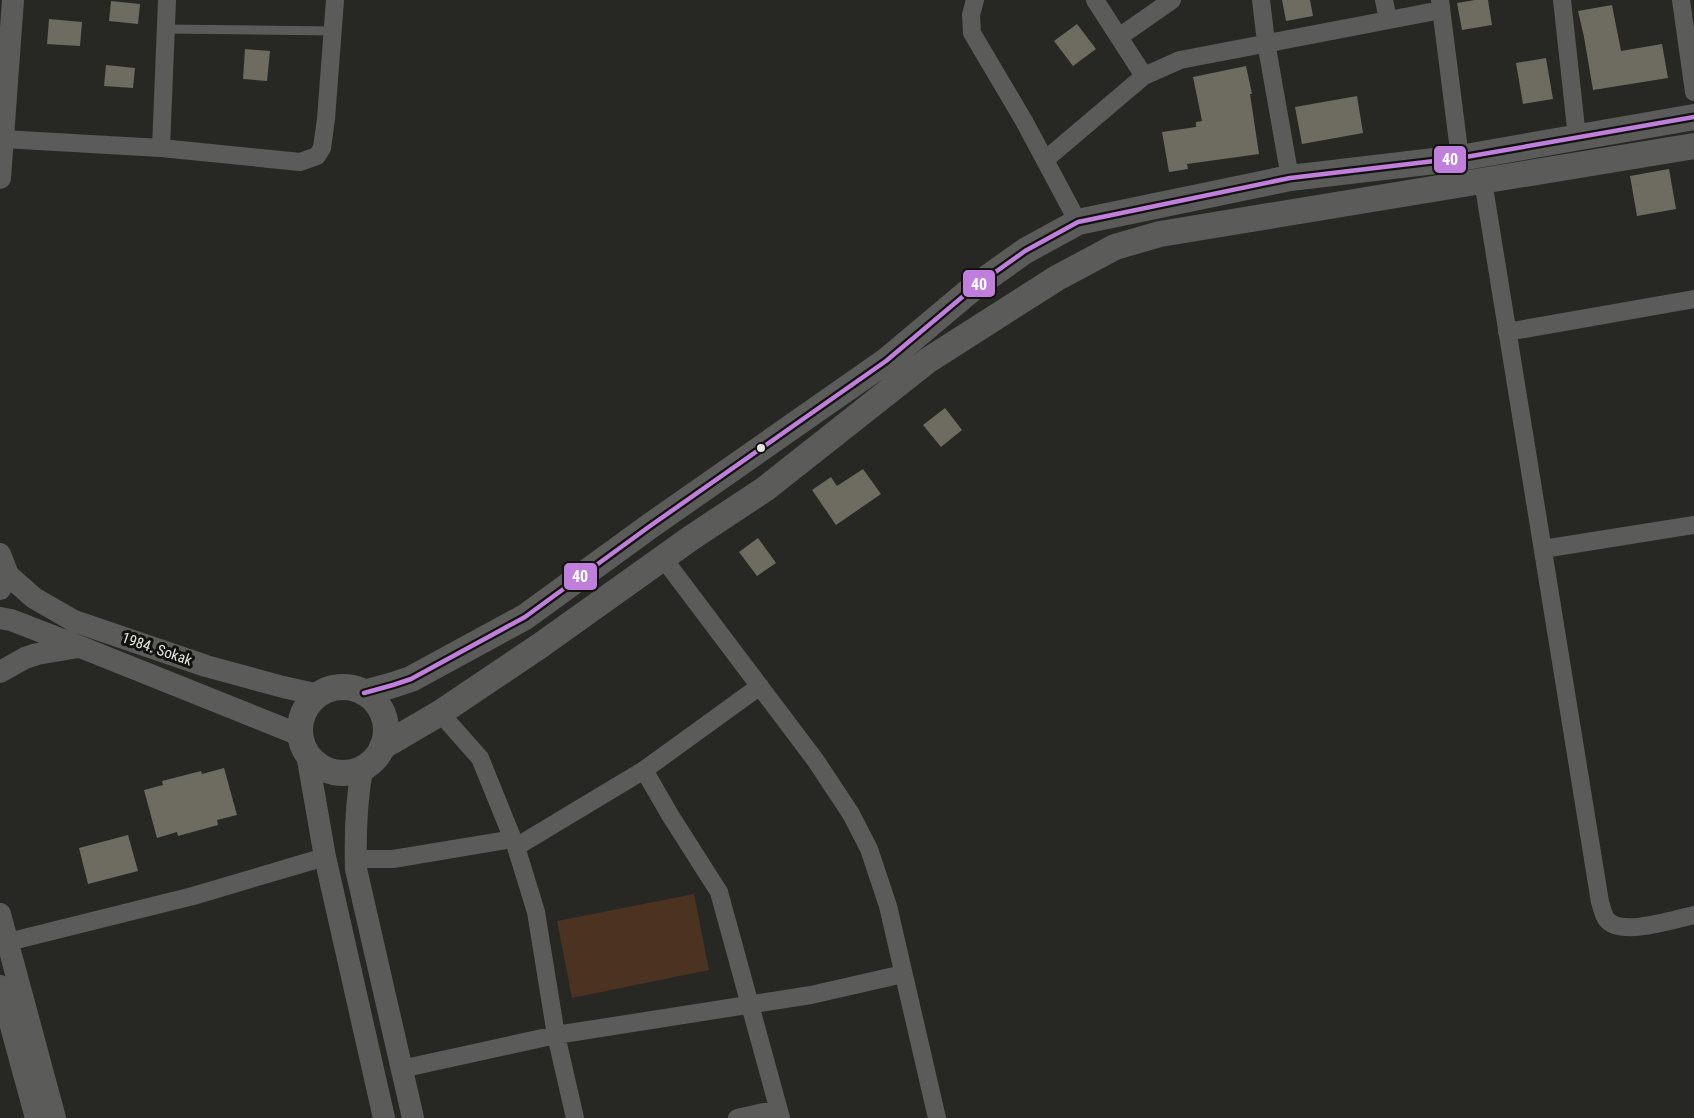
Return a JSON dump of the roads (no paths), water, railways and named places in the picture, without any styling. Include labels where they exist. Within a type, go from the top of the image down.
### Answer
[{"type":"main road","points":[[364,693],[411,679],[525,617],[650,526],[886,361],[973,288],[1025,251],[1078,222],[1290,178],[1460,158],[1694,117]]},
{"type":"main road","points":[[382,747],[440,713],[541,645],[765,489],[927,361],[1057,278],[1115,247],[1160,234],[1694,146]]},
{"type":"main road","points":[[1131,211],[1137,240]]},
{"type":"main road","points":[[344,687],[364,693],[372,699],[383,716],[386,726],[382,747],[370,764],[352,773],[342,774],[322,768],[313,762],[303,744],[300,724],[308,705],[319,694],[334,688],[344,687]]},
{"type":"street","points":[[0,178],[13,0]]},
{"type":"street","points":[[161,148],[167,0]]},
{"type":"street","points":[[3,139],[161,148],[300,162],[317,156],[322,148],[326,119],[335,0]]},
{"type":"street","points":[[975,0],[971,15],[972,33],[1024,121],[1078,222]]},
{"type":"street","points":[[1095,0],[1143,76]]},
{"type":"street","points":[[1119,37],[1172,0]]},
{"type":"street","points":[[1261,0],[1266,42],[1290,178]]},
{"type":"street","points":[[1384,0],[1388,20]]},
{"type":"street","points":[[1562,0],[1577,137]]},
{"type":"street","points":[[1681,0],[1694,92]]},
{"type":"street","points":[[1045,160],[1143,76],[1180,60],[1388,20],[1440,5],[1460,158]]},
{"type":"street","points":[[1483,181],[1600,902],[1605,918],[1610,923],[1622,927],[1640,927],[1694,915]]},
{"type":"street","points":[[1507,332],[1694,299]]},
{"type":"street","points":[[1543,549],[1694,525]]},
{"type":"street","points":[[663,558],[816,761],[851,814],[869,849],[888,906],[936,1118]]},
{"type":"street","name":"1984. Sokak","points":[[3,572],[34,597],[74,621],[206,666],[283,687],[319,694]]},
{"type":"street","points":[[0,618],[11,620],[80,647],[303,744],[325,857],[383,1118]]},
{"type":"street","points":[[0,672],[37,654],[80,647]]},
{"type":"street","points":[[356,859],[393,859],[514,843],[644,770],[760,686]]},
{"type":"street","points":[[440,713],[480,758],[514,843],[536,912],[556,1035],[575,1118]]},
{"type":"street","points":[[362,769],[355,830],[356,869],[413,1118]]},
{"type":"street","points":[[644,770],[719,892],[780,1114],[737,1118]]},
{"type":"street","points":[[3,943],[193,896],[325,857]]},
{"type":"street","points":[[0,914],[3,943],[55,1118]]},
{"type":"street","points":[[402,1069],[556,1035],[812,995],[903,974]]},
{"type":"street","points":[[0,986],[36,1118]]},
{"type":"lane","points":[[166,29],[332,31]]}]
